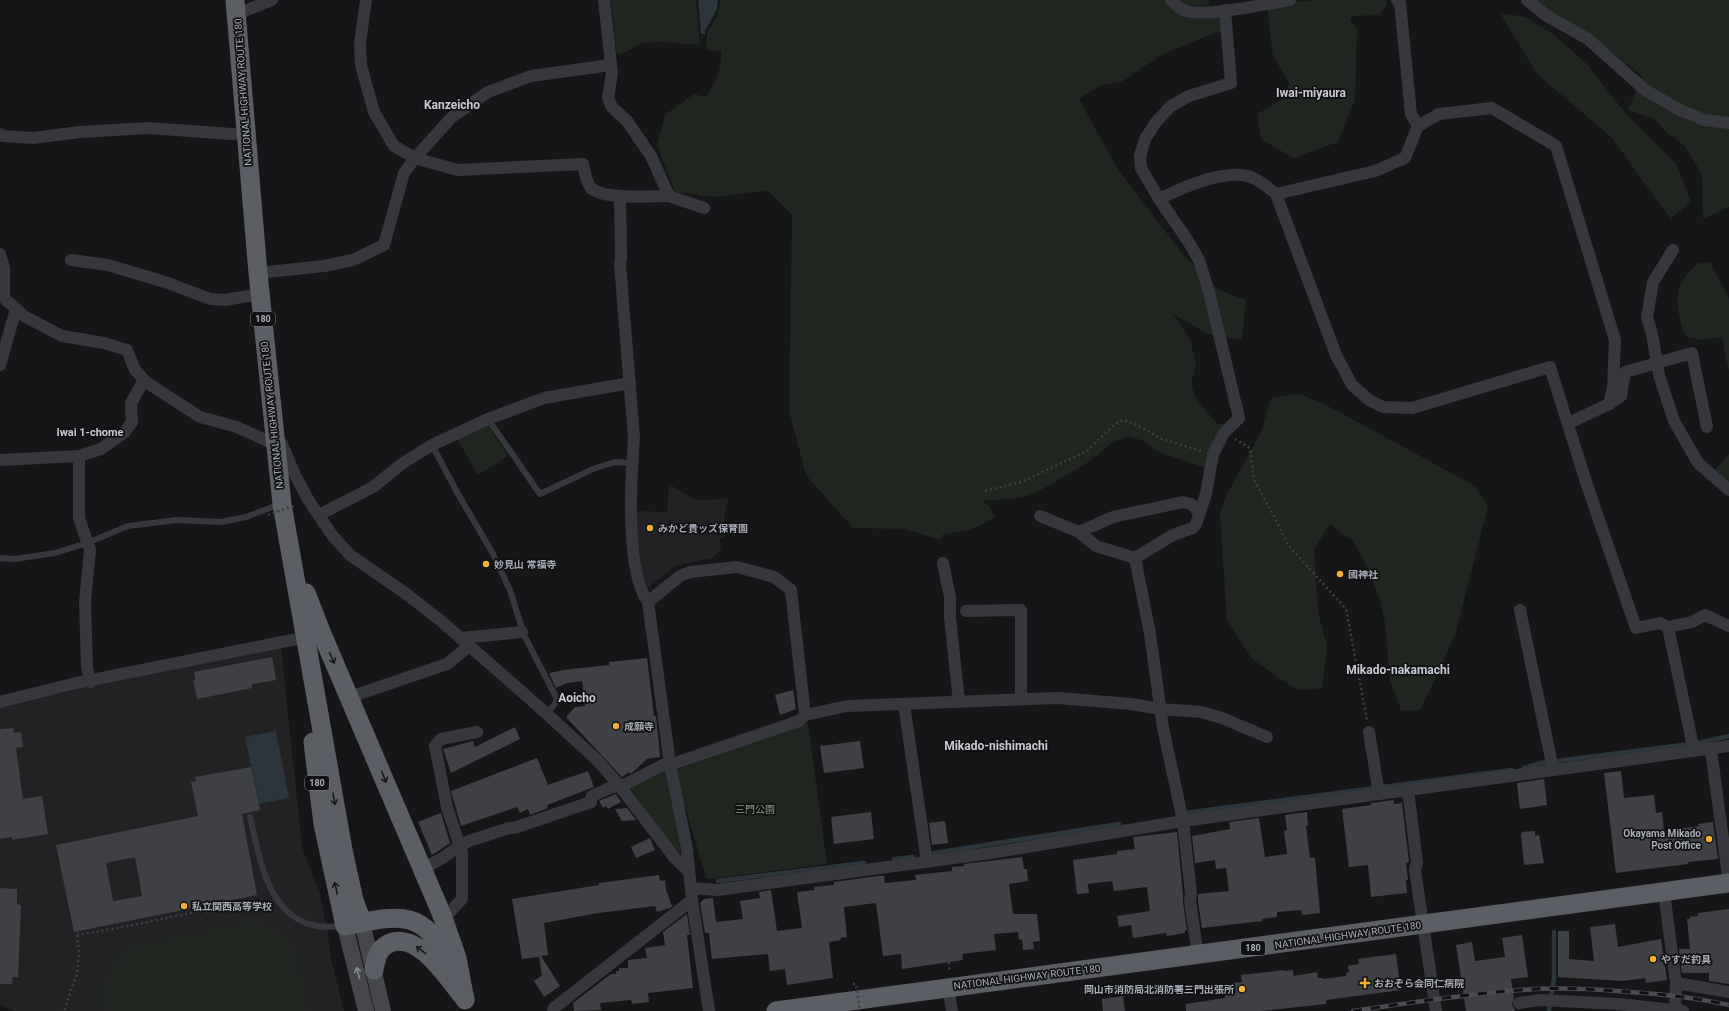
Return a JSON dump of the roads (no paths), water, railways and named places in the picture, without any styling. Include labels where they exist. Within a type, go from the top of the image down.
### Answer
[{"type":"highway","name":"NATIONAL HIGHWAY ROUTE 180","points":[[233,5],[281,508],[292,557],[313,636],[310,717],[318,794],[323,824],[354,924]]},
{"type":"highway","points":[[313,636],[350,697],[442,915],[458,958],[469,1006]]},
{"type":"highway","name":"NATIONAL HIGHWAY ROUTE 180","points":[[776,1011],[823,1008],[950,987],[1729,883]]},
{"type":"highway","points":[[354,924],[398,917],[419,923],[427,929],[438,942],[469,1006]]},
{"type":"highway","points":[[374,970],[375,960],[379,951],[387,944],[400,940],[410,943],[422,950],[469,1006]]},
{"type":"main road","points":[[354,924],[374,970],[383,1011]]},
{"type":"main road","points":[[354,924],[366,1011]]},
{"type":"street","points":[[233,5],[272,0]]},
{"type":"street","points":[[366,0],[360,43],[361,65],[374,112],[394,146],[415,158],[457,170],[583,164],[590,186],[602,193],[620,196],[669,196],[704,208]]},
{"type":"street","points":[[604,0],[612,73],[608,98],[627,121],[651,156],[669,196]]},
{"type":"street","points":[[1171,0],[1178,8],[1186,11],[1206,12],[1290,0]]},
{"type":"street","points":[[1397,0],[1400,3],[1411,114],[1418,126]]},
{"type":"street","points":[[1527,0],[1546,16],[1588,39],[1645,90],[1680,110],[1704,120],[1729,123]]},
{"type":"street","points":[[1040,516],[1079,532],[1096,546],[1135,558],[1173,535],[1192,528],[1200,513],[1206,494],[1214,454],[1224,433],[1239,418],[1209,292],[1199,260],[1188,241],[1159,199],[1141,168],[1140,156],[1145,140],[1156,122],[1172,106],[1189,96],[1231,83],[1226,10]]},
{"type":"street","points":[[258,273],[324,266],[352,260],[384,245],[404,174],[415,158],[452,117],[488,92],[530,76],[610,65]]},
{"type":"street","points":[[1276,194],[1374,171],[1405,158],[1418,126],[1439,114],[1492,108],[1556,146],[1614,340],[1613,388],[1608,404]]},
{"type":"street","points":[[0,134],[3,136],[33,138],[80,132],[148,128],[246,135]]},
{"type":"street","points":[[1159,199],[1192,183],[1230,175],[1249,176],[1265,184],[1276,194],[1336,355],[1352,385],[1369,400],[1383,407],[1412,408],[1550,367],[1586,482],[1636,628],[1660,623],[1668,626],[1692,622],[1705,615],[1729,626]]},
{"type":"street","points":[[620,196],[620,264],[634,438],[632,463],[633,552],[639,585],[642,594],[648,602],[670,764],[687,849],[692,900],[709,1011]]},
{"type":"street","points":[[1673,250],[1653,282],[1647,317],[1657,363],[1674,421],[1698,463],[1729,490]]},
{"type":"street","points":[[0,254],[4,268],[4,298],[24,316],[62,336],[104,343],[127,350],[135,370],[144,380],[200,417],[237,427],[274,444]]},
{"type":"street","points":[[71,260],[108,265],[168,283],[210,299],[225,300],[260,294]]},
{"type":"street","points":[[0,365],[16,309]]},
{"type":"street","points":[[1569,424],[1621,396],[1625,372],[1692,353],[1707,427]]},
{"type":"street","points":[[0,460],[79,456],[101,449],[125,432],[132,422],[132,403],[144,380]]},
{"type":"street","points":[[318,516],[373,487],[403,463],[432,445],[488,418],[544,398],[630,383]]},
{"type":"street","points":[[274,425],[294,475],[318,516],[350,555],[405,593],[465,642],[598,761],[619,785],[674,857],[689,872]]},
{"type":"street","points":[[79,456],[79,518],[90,550],[85,602],[87,666],[90,682]]},
{"type":"street","points":[[1079,532],[1113,517],[1183,502],[1191,504],[1200,513]]},
{"type":"street","points":[[1135,558],[1150,634],[1160,709],[1183,821],[1191,894],[1190,900],[1198,955]]},
{"type":"street","points":[[943,563],[950,597],[950,618],[959,702]]},
{"type":"street","points":[[648,602],[680,576],[690,572],[737,567],[774,577],[791,590],[805,715]]},
{"type":"street","points":[[966,611],[1021,610],[1020,700]]},
{"type":"street","points":[[1520,610],[1552,764]]},
{"type":"street","points":[[1668,626],[1692,745]]},
{"type":"street","points":[[350,697],[447,664],[465,642],[522,632]]},
{"type":"street","points":[[0,702],[313,636]]},
{"type":"street","points":[[422,869],[468,841],[509,828],[514,828],[591,802],[592,796],[663,765],[675,764],[799,721],[805,715],[847,706],[1058,698],[1202,712],[1222,718],[1267,737]]},
{"type":"street","points":[[904,704],[931,862]]},
{"type":"street","points":[[442,915],[451,911],[462,899],[462,853],[461,846],[455,835],[446,807],[435,746],[441,739],[477,732]]},
{"type":"street","points":[[1369,732],[1378,789]]},
{"type":"street","points":[[691,888],[718,890],[931,862],[1378,789],[1408,790],[1552,764],[1692,745],[1711,750],[1729,746]]},
{"type":"street","points":[[1711,750],[1729,883]]},
{"type":"street","points":[[1408,790],[1417,863],[1415,870],[1436,1011]]},
{"type":"street","points":[[1519,1003],[1540,1000],[1619,1004],[1678,1011],[1676,983],[1664,892]]},
{"type":"street","points":[[553,1011],[554,1008],[692,900]]},
{"type":"street","points":[[1676,983],[1729,992]]},
{"type":"street","points":[[950,987],[952,1011]]},
{"type":"lane","points":[[488,418],[540,494],[593,469],[615,462],[632,463]]},
{"type":"lane","points":[[432,445],[458,494],[492,552],[510,590],[522,632],[556,697],[556,702],[547,714]]},
{"type":"lane","points":[[0,558],[14,559],[55,553],[87,543],[128,526],[177,520],[221,522],[281,508]]},
{"type":"lane","points":[[250,817],[268,883],[279,903],[289,913],[305,923],[319,927],[354,924]]},
{"type":"waterway","points":[[1524,768],[1541,763],[1698,743],[1729,736]]},
{"type":"waterway","points":[[1185,813],[1512,770]]},
{"type":"waterway","points":[[934,853],[1119,824]]},
{"type":"waterway","points":[[894,859],[913,857]]},
{"type":"waterway","points":[[718,881],[864,863]]},
{"type":"waterway","points":[[1549,1011],[1554,978],[1554,932]]},
{"type":"railway","points":[[1353,1011],[1479,994],[1548,989],[1589,989],[1655,994],[1692,998],[1729,1005]]},
{"type":"place","name":"みかど貴ッズ保育園","points":[[650,528]]},
{"type":"place","name":"妙見山 常福寺","points":[[486,564]]},
{"type":"place","name":"國神社","points":[[1340,574]]},
{"type":"place","name":"成願寺","points":[[616,726]]},
{"type":"place","name":"Okayama Mikado Post Office","points":[[1709,839]]},
{"type":"place","name":"私立関西高等学校","points":[[184,906]]},
{"type":"place","name":"やすだ釣具","points":[[1653,959]]},
{"type":"place","name":"おおぞら会同仁病院","points":[[1365,983]]},
{"type":"place","name":"岡山市消防局北消防署三門出張所","points":[[1242,989]]},
{"type":"district","name":"Iwai-miyaura","points":[[1311,93]]},
{"type":"district","name":"Kanzeicho","points":[[452,105]]},
{"type":"district","name":"Iwai 1-chome","points":[[90,432]]},
{"type":"district","name":"Mikado-nakamachi","points":[[1398,670]]},
{"type":"district","name":"Aoicho","points":[[577,698]]},
{"type":"district","name":"Mikado-nishimachi","points":[[996,746]]},
{"type":"park label","name":"三門公園","points":[[755,809]]}]
